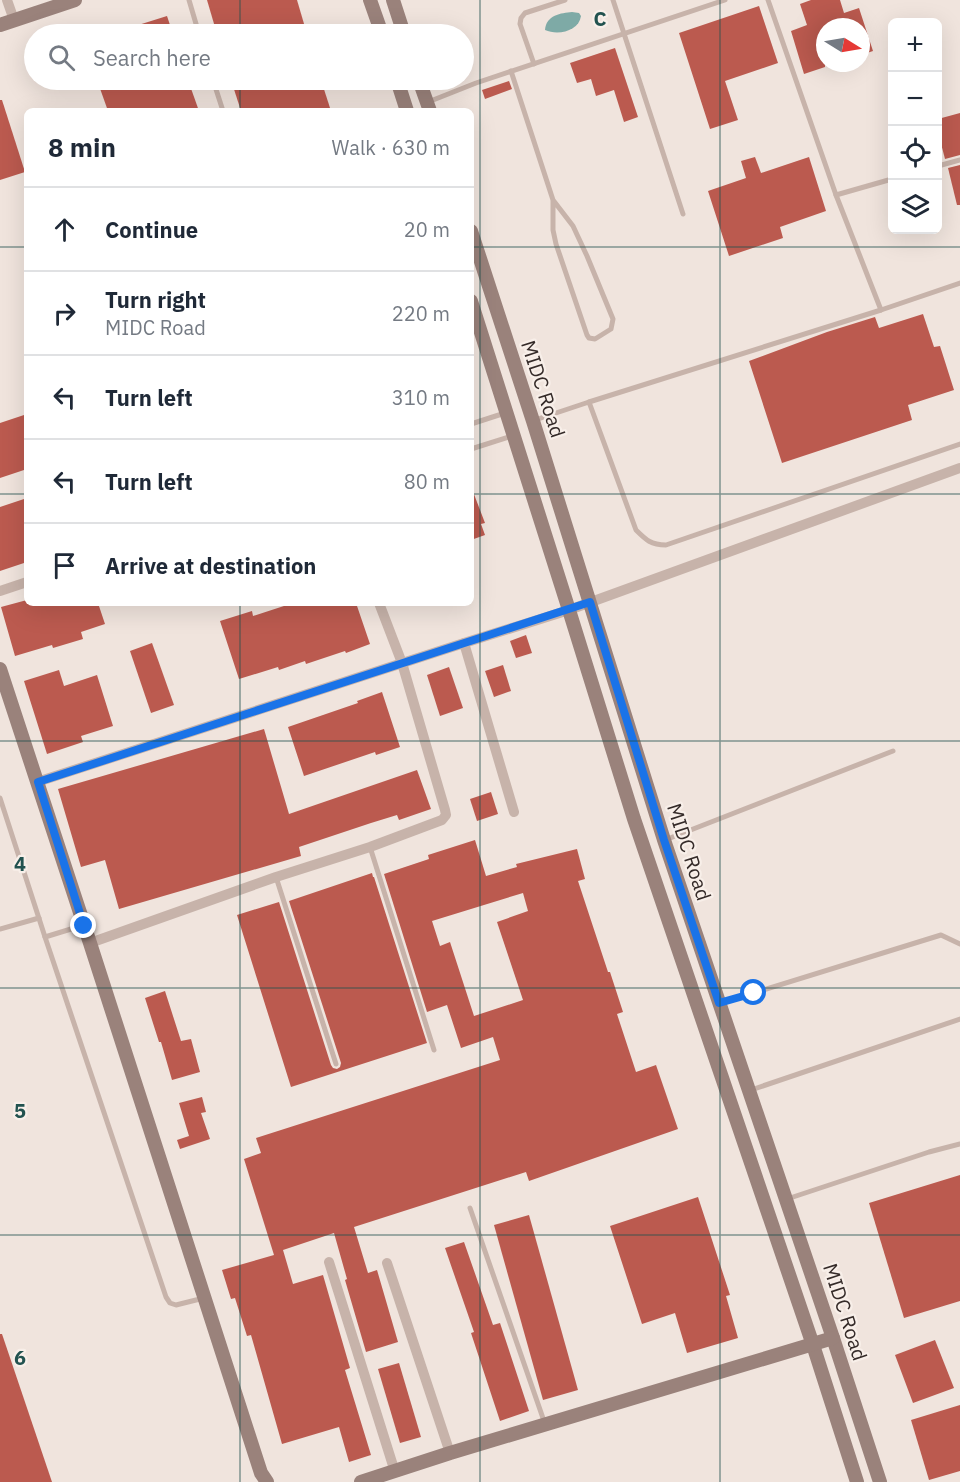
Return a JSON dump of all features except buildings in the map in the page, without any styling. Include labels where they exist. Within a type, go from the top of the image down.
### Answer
[{"type":"main road","points":[[7,23],[75,0]]},
{"type":"main road","points":[[370,0],[378,24]]},
{"type":"main road","points":[[393,0],[401,24]]},
{"type":"main road","points":[[400,90],[406,108]]},
{"type":"main road","points":[[422,90],[428,107]]},
{"type":"main road","name":"MIDC Road","points":[[474,240],[664,840],[880,1482]]},
{"type":"main road","name":"MIDC Road","points":[[474,316],[514,435],[634,819],[813,1345],[857,1482]]},
{"type":"main road","points":[[0,669],[261,1473],[267,1482]]},
{"type":"main road","points":[[361,1482],[833,1338]]},
{"type":"street","points":[[7,0],[7,23]]},
{"type":"street","points":[[38,782],[590,602],[960,468]]},
{"type":"street","points":[[0,591],[24,583]]},
{"type":"street","points":[[90,943],[276,877],[370,847],[442,819],[446,815],[402,663],[380,606]]},
{"type":"street","points":[[464,643],[514,812]]},
{"type":"street","points":[[329,1262],[395,1472]]},
{"type":"street","points":[[387,1263],[450,1453]]},
{"type":"lane","points":[[189,0],[196,24]]},
{"type":"lane","points":[[534,64],[520,24],[521,18],[525,14],[565,0]]},
{"type":"lane","points":[[613,0],[683,214]]},
{"type":"lane","points":[[474,87],[511,71],[725,0]]},
{"type":"lane","points":[[768,0],[836,195],[881,310]]},
{"type":"lane","points":[[511,71],[553,200],[553,230],[556,244],[587,335],[595,339],[611,329],[613,319],[573,226],[553,200]]},
{"type":"lane","points":[[216,90],[222,108]]},
{"type":"lane","points":[[428,107],[467,90]]},
{"type":"lane","points":[[942,165],[960,160]]},
{"type":"lane","points":[[836,195],[888,180]]},
{"type":"lane","points":[[533,421],[960,283]]},
{"type":"lane","points":[[589,402],[636,530],[655,545],[666,545],[960,444]]},
{"type":"lane","points":[[474,423],[507,413]]},
{"type":"lane","points":[[474,448],[514,435]]},
{"type":"lane","points":[[664,840],[893,751]]},
{"type":"lane","points":[[0,798],[166,1297],[170,1303],[176,1305],[205,1298]]},
{"type":"lane","points":[[370,847],[434,1050]]},
{"type":"lane","points":[[276,877],[336,1064]]},
{"type":"lane","points":[[0,929],[39,918]]},
{"type":"lane","points":[[45,937],[84,926]]},
{"type":"lane","points":[[719,1003],[940,935],[960,944]]},
{"type":"lane","points":[[749,1091],[960,1019]]},
{"type":"lane","points":[[786,1199],[960,1144]]},
{"type":"lane","points":[[470,1208],[546,1425]]},
{"type":"water","points":[[572,12],[579,13],[581,16],[572,29],[562,32],[545,30],[551,18]]},
{"type":"route","points":[[84,926],[38,782],[590,602],[664,840],[719,1003],[754,993]]}]
